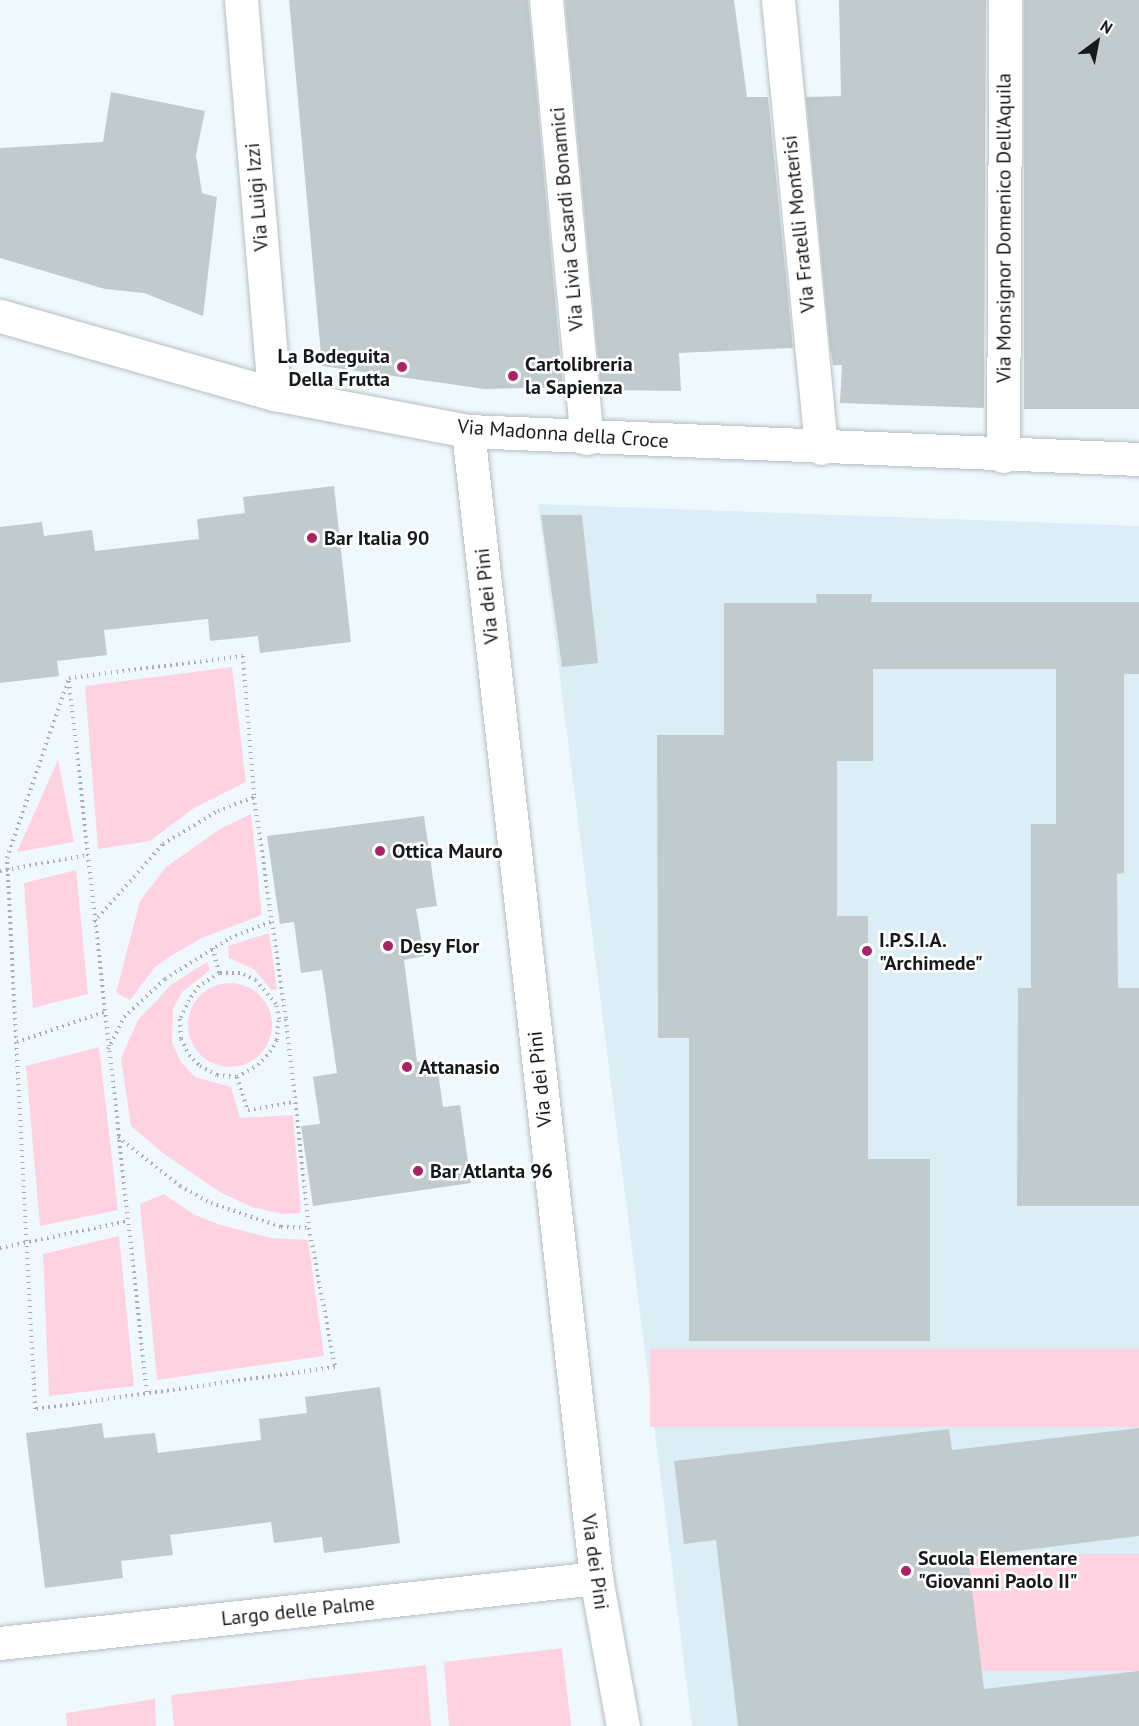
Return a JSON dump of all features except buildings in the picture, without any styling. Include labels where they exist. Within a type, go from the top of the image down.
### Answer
[{"type":"street","name":"Via Luigi Izzi","points":[[241,0],[274,394]]},
{"type":"street","name":"Via Livia Casardi Bonamici","points":[[546,0],[587,438]]},
{"type":"street","name":"Via Fratelli Monterisi","points":[[778,0],[821,448]]},
{"type":"street","name":"Via Monsignor Domenico Dell'Aquila","points":[[1003,456],[1005,0]]},
{"type":"street","name":"Via Madonna della Croce","points":[[0,316],[274,394],[468,431],[1003,456],[1139,459]]},
{"type":"street","name":"Via dei Pini","points":[[468,431],[596,1578],[622,1726]]},
{"type":"street","name":"Largo delle Palme","points":[[0,1644],[596,1578]]},
{"type":"path","points":[[243,656],[254,797],[286,1019],[309,1228],[335,1367],[35,1409],[7,858],[69,678],[243,656]]},
{"type":"path","points":[[69,678],[147,1393]]},
{"type":"path","points":[[94,923],[163,844],[218,811],[254,797]]},
{"type":"path","points":[[0,871],[87,855]]},
{"type":"path","points":[[108,1050],[124,1017],[165,980],[213,948],[273,921]]},
{"type":"path","points":[[213,948],[219,973]]},
{"type":"path","points":[[219,973],[240,973],[256,980],[276,1004],[279,1019],[277,1040],[270,1052],[258,1065],[237,1077],[217,1075],[200,1066],[189,1055],[181,1039],[180,1019],[189,1000],[199,986],[219,973]]},
{"type":"path","points":[[17,1042],[104,1012]]},
{"type":"path","points":[[279,1019],[286,1019]]},
{"type":"path","points":[[237,1077],[248,1110],[295,1102]]},
{"type":"path","points":[[118,1137],[180,1186],[211,1203],[281,1227],[309,1228]]},
{"type":"path","points":[[0,1248],[128,1221]]},
{"type":"shaded area","name":"I.P.S.I.A. \"Archimede\"","points":[[538,504],[1139,526],[1139,1726],[692,1726]]},
{"type":"shaded area","points":[[232,667],[246,782],[194,808],[150,841],[98,849],[85,686]]},
{"type":"shaded area","points":[[58,760],[74,842],[17,852]]},
{"type":"shaded area","points":[[251,814],[262,915],[202,938],[174,954],[155,967],[130,1000],[116,993],[140,901],[166,867],[220,829]]},
{"type":"shaded area","points":[[76,870],[88,994],[33,1008],[24,883]]},
{"type":"shaded area","points":[[269,933],[277,989],[271,990],[255,970],[229,958],[228,946]]},
{"type":"shaded area","points":[[207,962],[210,970],[182,992],[173,1009],[172,1043],[181,1062],[195,1077],[231,1087],[240,1118],[293,1115],[301,1213],[283,1214],[252,1207],[220,1192],[163,1153],[131,1126],[121,1058],[138,1020],[171,985]]},
{"type":"shaded area","points":[[230,983],[246,986],[260,995],[269,1009],[272,1025],[269,1041],[260,1055],[246,1064],[230,1067],[214,1064],[200,1055],[191,1041],[188,1025],[191,1009],[200,995],[214,986]]},
{"type":"shaded area","points":[[99,1047],[118,1210],[40,1226],[26,1066]]},
{"type":"shaded area","points":[[164,1194],[193,1214],[218,1224],[270,1238],[308,1240],[324,1356],[157,1380],[140,1204]]},
{"type":"shaded area","points":[[119,1236],[134,1386],[49,1396],[43,1254]]},
{"type":"shaded area","points":[[650,1349],[1139,1349],[1139,1427],[650,1427]]},
{"type":"shaded area","points":[[970,1554],[1139,1554],[1139,1671],[970,1671]]},
{"type":"shaded area","points":[[562,1648],[571,1726],[449,1726],[444,1662]]},
{"type":"shaded area","points":[[426,1665],[431,1726],[174,1726],[171,1695]]},
{"type":"shaded area","points":[[155,1699],[156,1726],[67,1726],[66,1713]]},
{"type":"place","name":"La Bodeguita Della Frutta","points":[[402,367]]},
{"type":"place","name":"Cartolibreria la Sapienza","points":[[513,376]]},
{"type":"place","name":"Bar Italia 90","points":[[312,538]]},
{"type":"place","name":"Ottica Mauro","points":[[380,851]]},
{"type":"place","name":"Desy Flor","points":[[388,946]]},
{"type":"place","name":"I.P.S.I.A. \"Archimede\"","points":[[867,951]]},
{"type":"place","name":"Attanasio","points":[[407,1067]]},
{"type":"place","name":"Bar Atlanta 96","points":[[418,1171]]},
{"type":"place","name":"Scuola Elementare \"Giovanni Paolo II\"","points":[[906,1571]]}]
